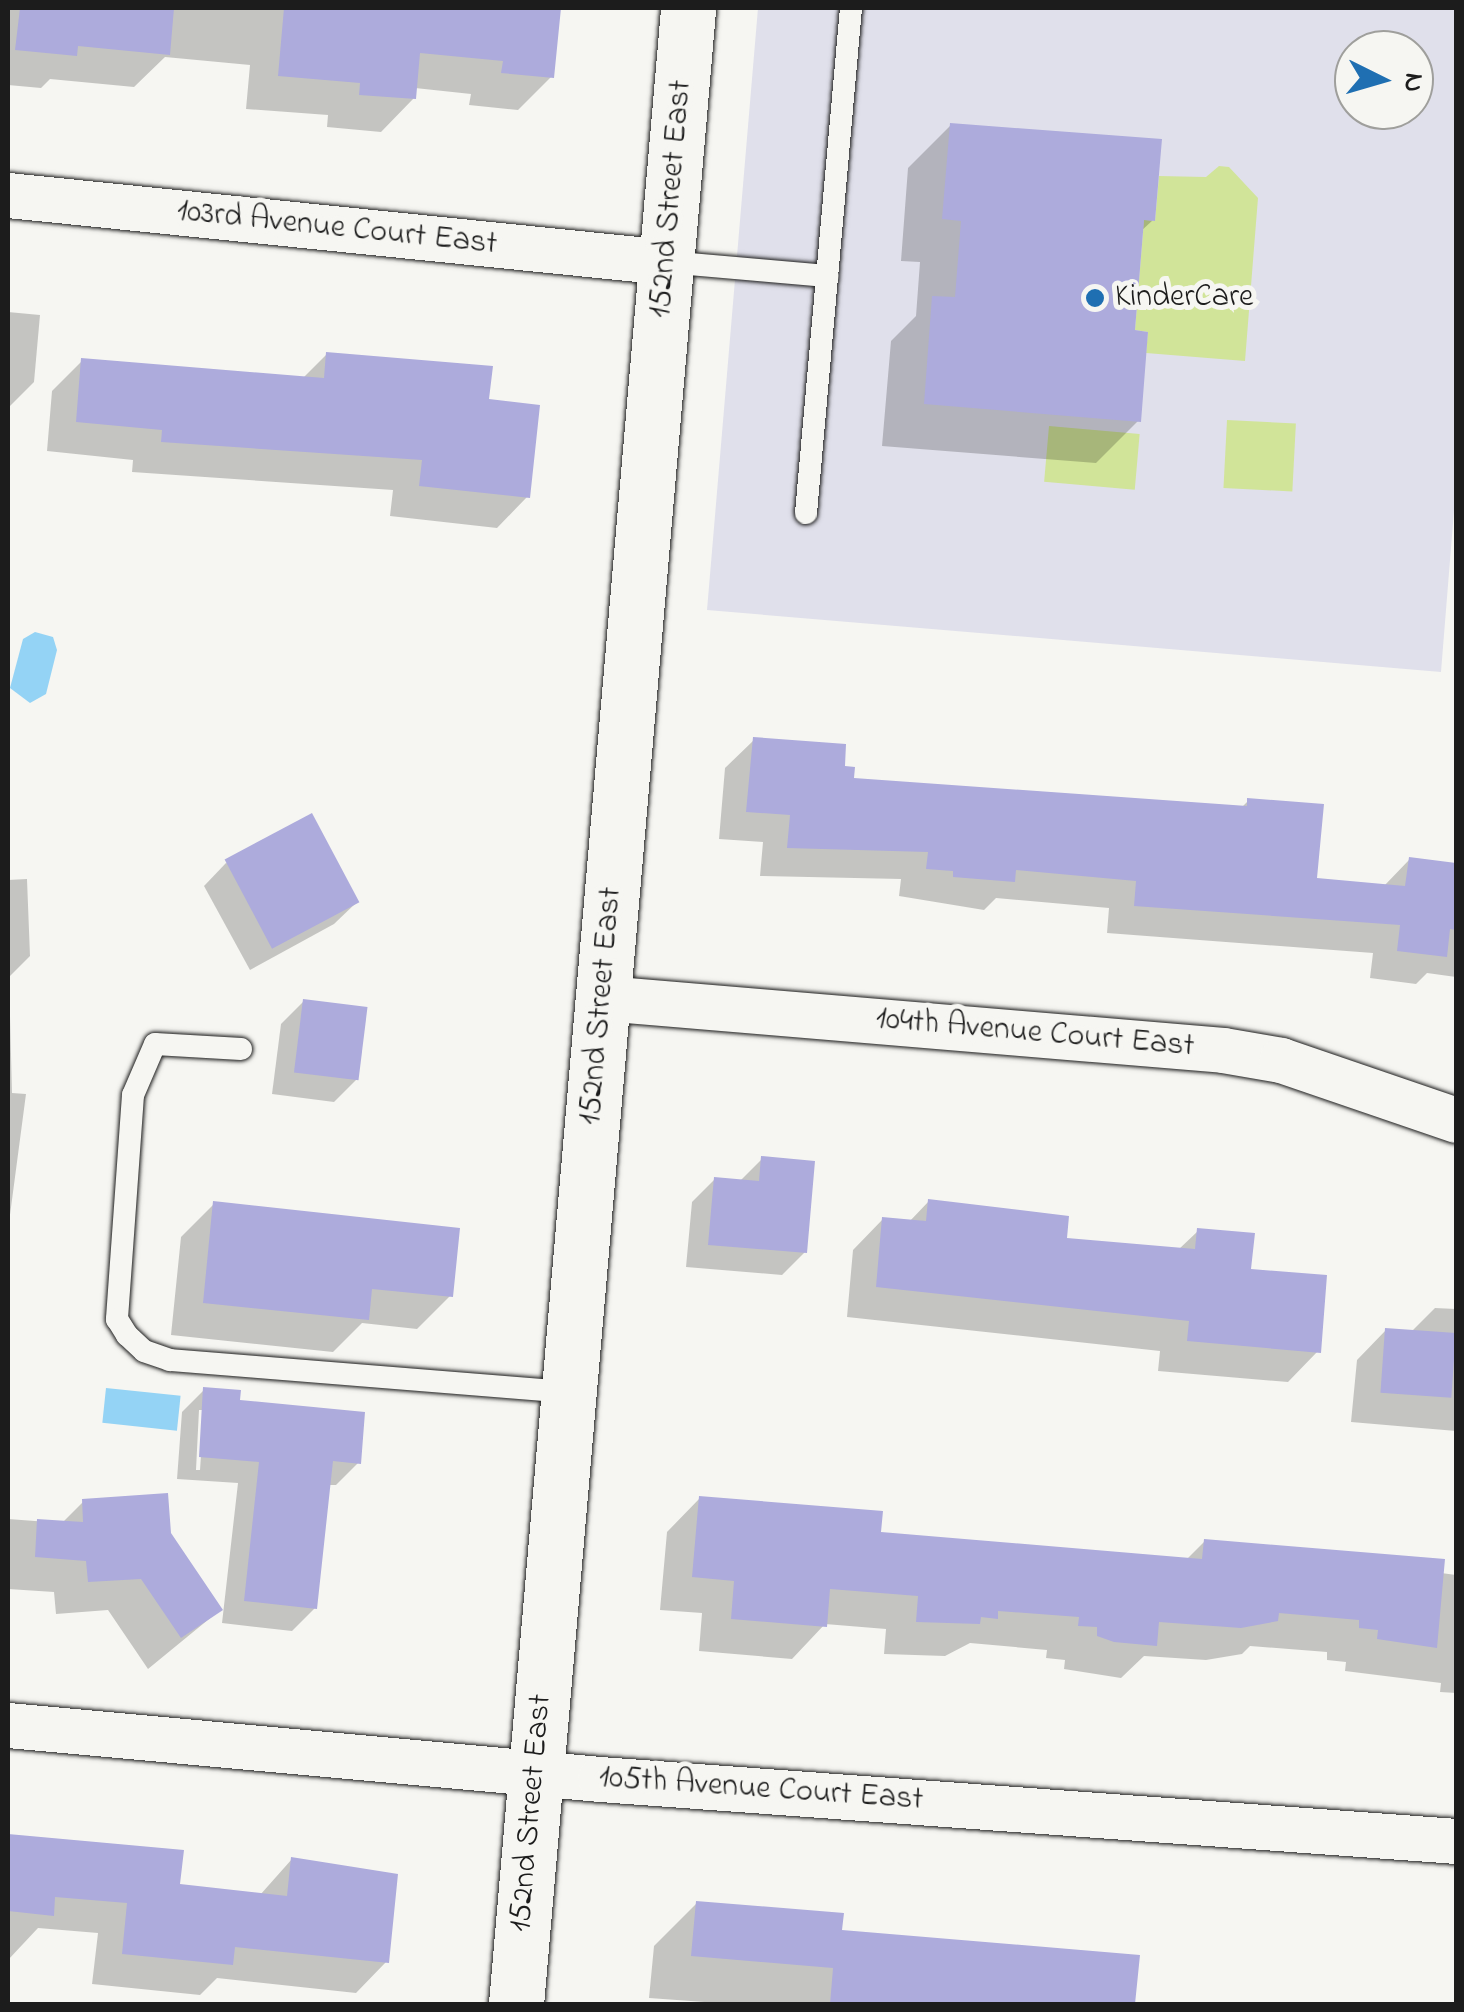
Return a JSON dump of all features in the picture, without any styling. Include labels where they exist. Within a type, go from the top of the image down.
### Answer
[{"type":"main road","name":"152nd Street East","points":[[516,2004],[688,8]]},
{"type":"street","name":"103rd Avenue Court East","points":[[8,196],[666,262]]},
{"type":"street","name":"104th Avenue Court East","points":[[603,998],[1223,1050],[1281,1060],[1456,1120]]},
{"type":"street","name":"105th Avenue Court East","points":[[8,1724],[535,1772],[1456,1841]]},
{"type":"lane","points":[[806,513],[850,8]]},
{"type":"lane","points":[[666,262],[826,276]]},
{"type":"lane","points":[[241,1049],[155,1044],[133,1095],[117,1318],[128,1335],[144,1351],[170,1360],[568,1392]]},
{"type":"shaded area","name":"KinderCare","points":[[758,8],[1456,8],[1456,486],[1441,672],[707,610]]},
{"type":"green space","points":[[1219,166],[1229,167],[1258,198],[1245,361],[1146,353],[1148,332],[1135,330],[1144,220],[1155,221],[1159,176],[1206,177]]},
{"type":"green space","points":[[1227,420],[1296,424],[1292,492],[1223,488]]},
{"type":"green space","points":[[1049,426],[1140,434],[1135,490],[1044,482]]},
{"type":"water","points":[[35,632],[53,637],[57,650],[46,694],[30,703],[10,688],[23,639]]},
{"type":"water","points":[[106,1388],[181,1396],[177,1431],[102,1423]]},
{"type":"building","points":[[20,8],[174,8],[170,55],[78,46],[77,56],[15,50]]},
{"type":"building","points":[[284,8],[561,8],[554,78],[501,73],[503,61],[420,53],[416,99],[359,95],[360,83],[278,76]]},
{"type":"building","points":[[950,123],[1162,139],[1155,221],[1144,220],[1135,330],[1148,332],[1141,422],[924,404],[932,296],[955,297],[961,221],[942,219]]},
{"type":"building","points":[[326,352],[493,366],[489,399],[540,405],[530,498],[419,486],[422,460],[161,442],[162,430],[76,422],[81,358],[324,378]]},
{"type":"building","points":[[753,737],[846,744],[845,766],[855,767],[854,778],[1247,806],[1247,798],[1324,804],[1317,878],[1405,886],[1409,857],[1456,863],[1456,930],[1450,929],[1447,957],[1397,951],[1400,925],[1134,906],[1136,881],[1016,870],[1015,882],[953,877],[953,871],[926,869],[928,852],[787,848],[790,815],[746,812]]},
{"type":"building","points":[[312,813],[359,902],[272,949],[225,859]]},
{"type":"building","points":[[303,999],[368,1007],[358,1080],[294,1072]]},
{"type":"building","points":[[761,1156],[815,1161],[807,1253],[708,1245],[714,1177],[759,1181]]},
{"type":"building","points":[[928,1199],[1069,1216],[1067,1238],[1195,1249],[1197,1228],[1255,1233],[1251,1269],[1327,1275],[1321,1353],[1187,1341],[1189,1321],[876,1287],[882,1217],[926,1221]]},
{"type":"building","points":[[213,1201],[460,1228],[453,1297],[372,1289],[369,1320],[203,1303]]},
{"type":"building","points":[[1385,1328],[1456,1333],[1451,1398],[1380,1393]]},
{"type":"building","points":[[203,1387],[241,1390],[240,1400],[365,1412],[361,1464],[333,1461],[317,1609],[244,1601],[259,1462],[199,1457]]},
{"type":"building","points":[[168,1493],[171,1533],[223,1610],[181,1638],[141,1579],[88,1582],[86,1561],[35,1557],[37,1519],[83,1522],[82,1499]]},
{"type":"building","points":[[699,1496],[883,1511],[881,1532],[1202,1559],[1204,1539],[1445,1559],[1437,1648],[1377,1639],[1378,1630],[1359,1628],[1359,1620],[1279,1613],[1278,1621],[1241,1628],[1159,1622],[1157,1646],[1114,1642],[1097,1636],[1097,1627],[1078,1626],[1079,1617],[998,1611],[998,1619],[981,1617],[980,1624],[916,1622],[918,1596],[830,1589],[827,1627],[731,1619],[734,1581],[692,1577]]},
{"type":"building","points":[[8,1834],[184,1850],[180,1884],[287,1896],[291,1857],[398,1874],[389,1963],[235,1947],[233,1965],[122,1954],[127,1903],[55,1897],[54,1916],[8,1911]]},
{"type":"building","points":[[696,1901],[844,1913],[842,1930],[1140,1955],[1135,2004],[830,2004],[833,1968],[691,1956]]},
{"type":"place","name":"KinderCare","points":[[1095,298]]}]
